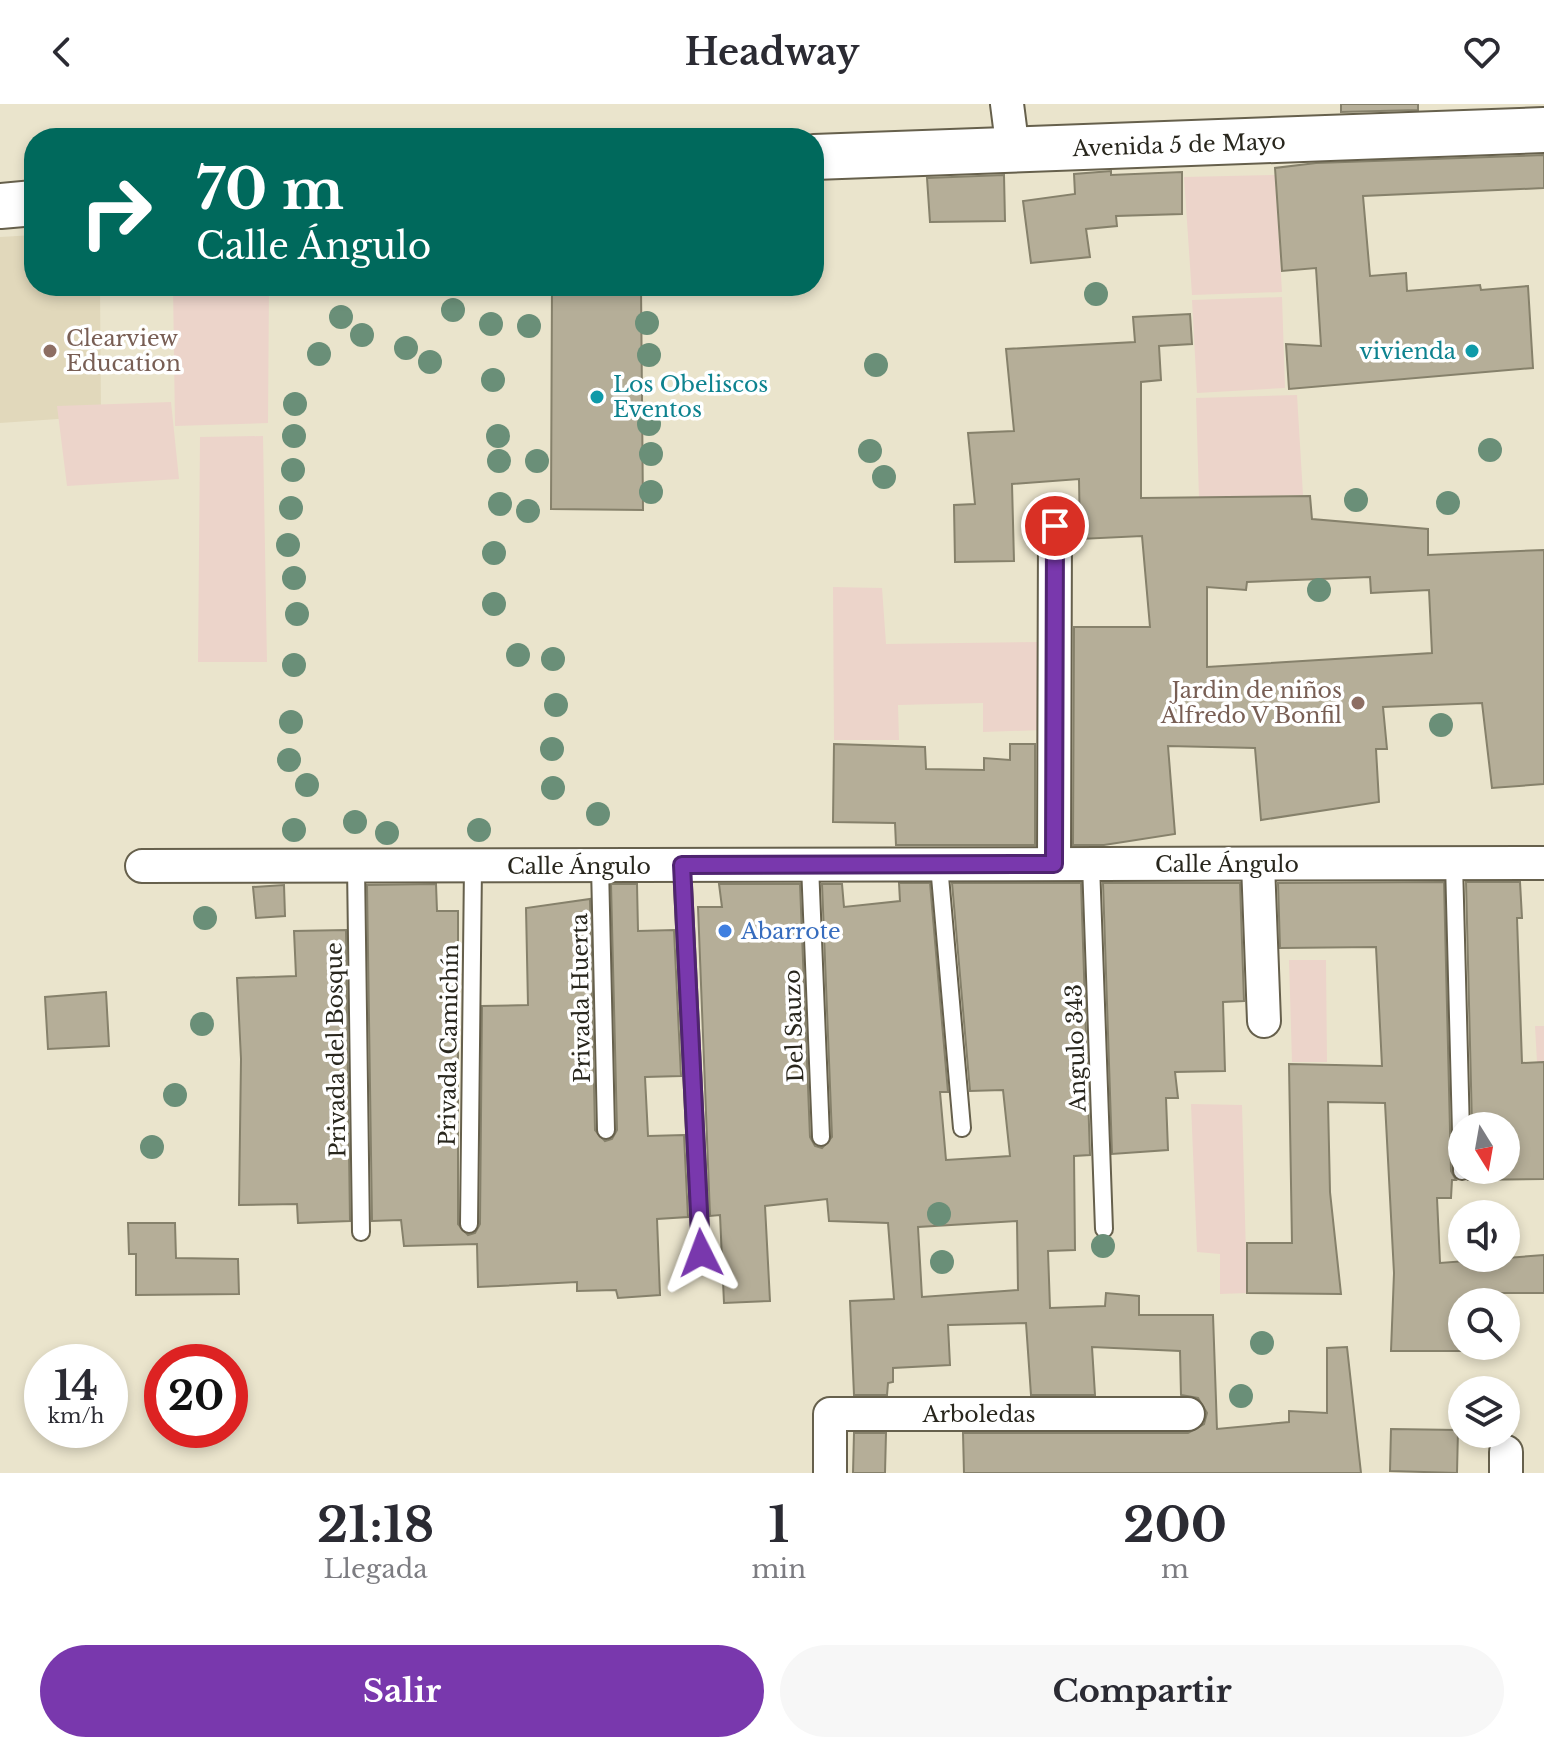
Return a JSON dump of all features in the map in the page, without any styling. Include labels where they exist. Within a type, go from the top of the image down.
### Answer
[{"type":"main road","name":"Avenida 5 de Mayo","points":[[824,157],[1544,130]]},
{"type":"main road","points":[[0,206],[24,204]]},
{"type":"street","points":[[1007,104],[1013,151]]},
{"type":"street","points":[[1054,864],[1055,526]]},
{"type":"street","name":"Calle Ángulo","points":[[142,866],[1544,863]]},
{"type":"street","points":[[1258,864],[1264,1021]]},
{"type":"street","name":"Arboledas","points":[[830,1473],[830,1414],[1188,1414]]},
{"type":"lane","points":[[1454,863],[1460,1112]]},
{"type":"lane","name":"Angulo 343","points":[[1091,864],[1104,1229]]},
{"type":"lane","points":[[682,865],[701,1253]]},
{"type":"lane","name":"Del Sauzo","points":[[810,865],[821,1137]]},
{"type":"lane","points":[[939,865],[962,1128]]},
{"type":"lane","name":"Privada del Bosque","points":[[356,866],[361,1232]]},
{"type":"lane","name":"Privada Camichín","points":[[469,1224],[473,866]]},
{"type":"lane","name":"Privada Huerta","points":[[600,866],[606,1130]]},
{"type":"shaded area","points":[[1275,175],[1282,292],[1192,295],[1184,177]]},
{"type":"shaded area","name":"Clearview Education","points":[[24,236],[24,296],[100,296],[101,416],[0,423],[0,237]]},
{"type":"shaded area","points":[[173,296],[269,296],[268,423],[175,426]]},
{"type":"shaded area","points":[[1282,297],[1285,388],[1197,393],[1192,300]]},
{"type":"shaded area","points":[[1297,395],[1303,495],[1199,498],[1196,398]]},
{"type":"shaded area","points":[[171,402],[179,479],[67,486],[57,406]]},
{"type":"shaded area","points":[[263,436],[267,662],[198,662],[200,437]]},
{"type":"shaded area","points":[[833,587],[882,588],[886,644],[1042,642],[1042,730],[983,732],[983,703],[898,705],[899,740],[834,740]]},
{"type":"shaded area","points":[[1289,960],[1326,960],[1327,1062],[1292,1062]]},
{"type":"shaded area","points":[[1535,1026],[1544,1026],[1544,1062],[1537,1062]]},
{"type":"shaded area","points":[[1191,1104],[1242,1105],[1247,1293],[1220,1294],[1220,1254],[1197,1252]]},
{"type":"building","points":[[1341,104],[1418,104],[1418,110],[1341,112]]},
{"type":"building","points":[[1544,155],[1544,188],[1363,196],[1370,276],[1406,273],[1407,291],[1480,285],[1481,290],[1528,286],[1533,368],[1289,389],[1286,344],[1321,346],[1316,268],[1282,271],[1275,168],[1316,163]]},
{"type":"building","points":[[1111,171],[1111,175],[1182,172],[1182,214],[1116,216],[1117,226],[1086,229],[1090,257],[1031,263],[1023,201],[1075,194],[1074,174]]},
{"type":"building","points":[[1004,175],[1005,221],[930,222],[927,178]]},
{"type":"building","name":"Los Obeliscos Eventos","points":[[552,296],[641,296],[643,510],[551,509]]},
{"type":"building","points":[[1190,314],[1192,344],[1159,346],[1161,380],[1141,382],[1141,498],[1310,496],[1312,519],[1428,529],[1428,555],[1544,550],[1544,784],[1492,788],[1482,703],[1383,707],[1387,749],[1376,749],[1379,802],[1261,820],[1255,748],[1168,746],[1175,834],[1104,845],[1073,845],[1074,627],[1150,627],[1142,536],[1080,539],[1079,479],[1012,484],[1014,561],[955,562],[954,505],[975,504],[968,433],[1014,431],[1006,349],[1135,342],[1133,317]],"holes":[[[1370,577],[1371,593],[1429,590],[1432,653],[1207,667],[1207,587],[1246,590],[1247,582]]]},
{"type":"building","points":[[834,744],[925,747],[926,769],[984,770],[984,758],[1010,760],[1010,744],[1035,744],[1035,845],[896,845],[895,823],[833,822]]},
{"type":"building","points":[[1444,882],[1450,1112],[1448,1184],[1452,1184],[1451,1198],[1437,1198],[1440,1263],[1448,1262],[1448,1272],[1520,1272],[1520,1257],[1544,1255],[1544,1293],[1520,1293],[1520,1288],[1448,1288],[1448,1351],[1391,1351],[1394,1273],[1385,1103],[1328,1102],[1330,1192],[1341,1294],[1247,1293],[1247,1243],[1292,1243],[1289,1064],[1382,1066],[1376,947],[1280,948],[1278,883]]},
{"type":"building","points":[[1466,882],[1520,882],[1522,918],[1517,918],[1522,1063],[1544,1062],[1544,1179],[1520,1179],[1520,1112],[1472,1112]]},
{"type":"building","points":[[899,883],[930,883],[948,1092],[940,1092],[946,1160],[1010,1156],[1003,1090],[970,1091],[952,883],[1081,883],[1090,1155],[1074,1156],[1075,1250],[1048,1251],[1050,1308],[1105,1306],[1106,1293],[1139,1296],[1139,1315],[1213,1315],[1217,1429],[1289,1422],[1289,1411],[1327,1413],[1327,1348],[1347,1347],[1361,1473],[964,1473],[963,1433],[1188,1433],[1204,1424],[1207,1413],[1198,1398],[1181,1395],[1180,1351],[1092,1347],[1095,1395],[1031,1395],[1026,1323],[948,1325],[950,1365],[893,1368],[893,1382],[888,1383],[887,1395],[854,1395],[850,1301],[894,1299],[888,1223],[829,1221],[827,1199],[765,1206],[770,1301],[724,1303],[720,1215],[710,1216],[698,907],[722,907],[719,884],[800,884],[810,1137],[815,1146],[822,1148],[832,1137],[822,884],[842,884],[844,907],[900,901]],"holes":[[[1017,1221],[1018,1290],[922,1297],[918,1227]]]},
{"type":"building","points":[[1103,883],[1240,883],[1244,1001],[1223,1002],[1225,1071],[1175,1072],[1178,1098],[1166,1098],[1168,1150],[1112,1154]]},
{"type":"building","points":[[436,884],[437,911],[458,911],[458,1224],[468,1235],[475,1233],[480,1224],[482,1006],[528,1005],[526,908],[590,899],[595,1130],[605,1141],[612,1139],[617,1130],[611,884],[637,884],[638,931],[674,930],[681,1076],[645,1077],[648,1136],[684,1135],[688,1217],[657,1219],[660,1295],[618,1298],[616,1290],[577,1291],[577,1282],[478,1287],[477,1244],[404,1246],[401,1220],[372,1221],[367,885]]},
{"type":"building","points":[[284,885],[285,916],[256,918],[253,887]]},
{"type":"building","points":[[346,930],[350,1221],[298,1223],[297,1204],[239,1205],[241,1059],[237,978],[296,976],[294,931]]},
{"type":"building","points":[[106,992],[109,1046],[48,1049],[45,997]]},
{"type":"building","points":[[128,1223],[175,1223],[176,1258],[238,1259],[239,1294],[136,1295],[136,1254],[129,1254]]},
{"type":"building","points":[[1391,1429],[1448,1430],[1448,1448],[1458,1448],[1457,1473],[1390,1471]]},
{"type":"building","points":[[854,1433],[886,1433],[885,1473],[853,1473]]},
{"type":"place","name":"Clearview Education","points":[[50,351]]},
{"type":"place","name":"vivienda","points":[[1472,351]]},
{"type":"place","name":"Los Obeliscos Eventos","points":[[597,397]]},
{"type":"place","name":"Jardin de niños Alfredo V Bonfil","points":[[1358,703]]},
{"type":"place","name":"Abarrote","points":[[725,931]]},
{"type":"route","points":[[701,1253],[682,865],[1054,864],[1055,526]]}]
